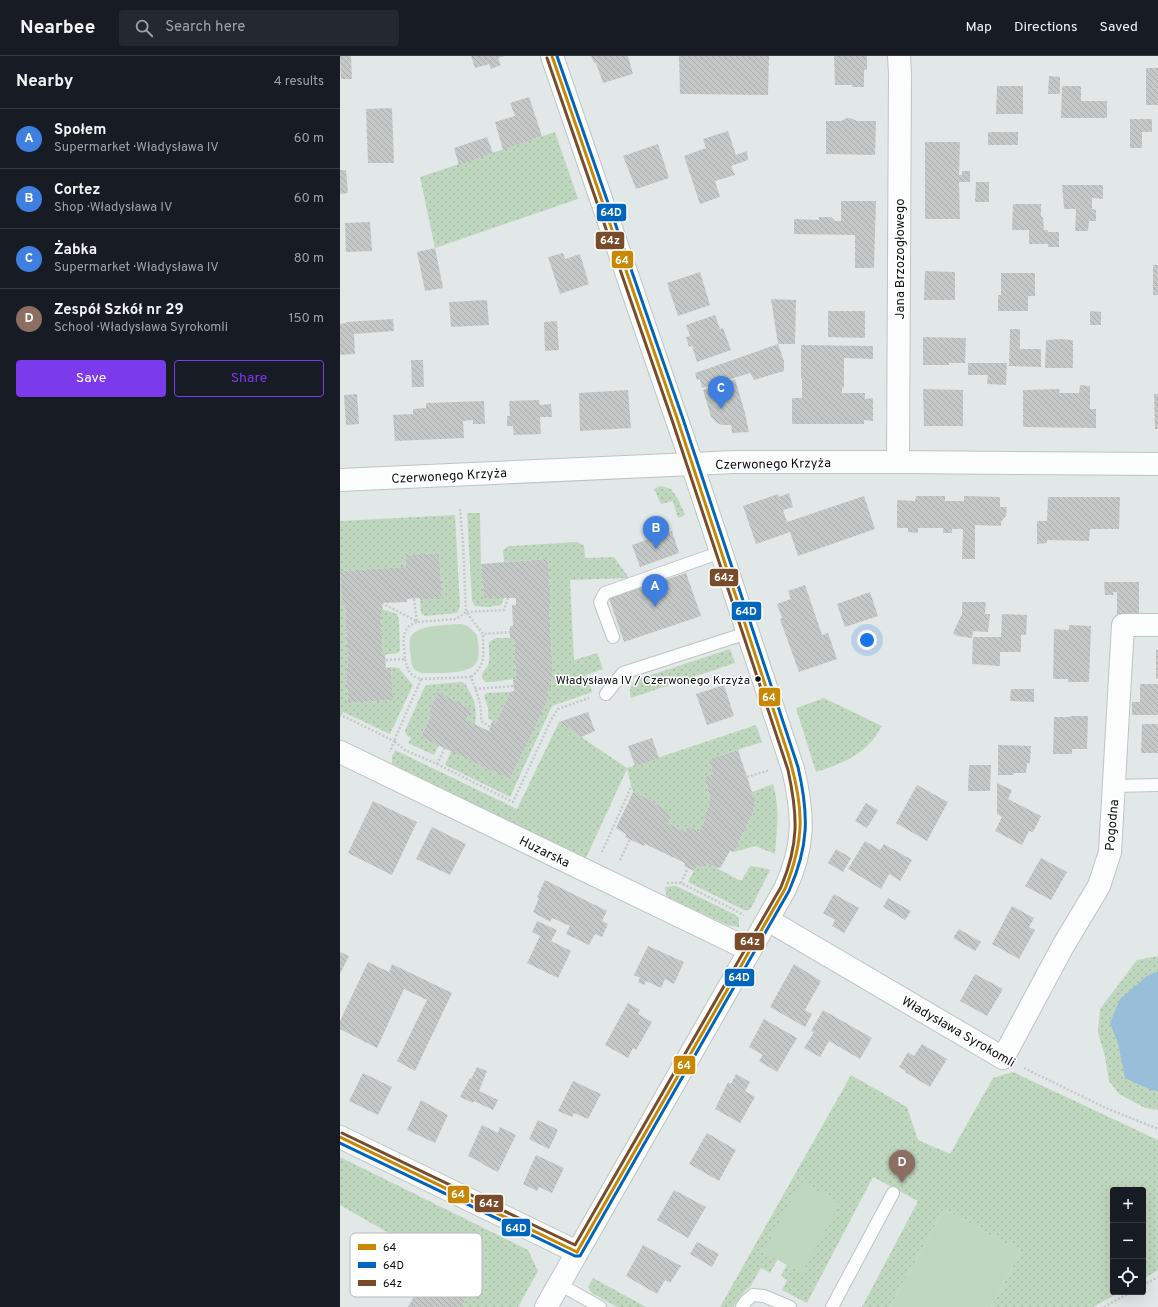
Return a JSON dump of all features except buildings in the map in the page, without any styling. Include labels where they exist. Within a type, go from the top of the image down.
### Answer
[{"type":"street","points":[[546,1307],[785,889],[793,872],[799,847],[801,812],[793,769],[692,464],[552,56]]},
{"type":"street","name":"Jana Brzozogłowego","points":[[898,56],[900,90],[898,462]]},
{"type":"street","name":"Czerwonego Krzyża","points":[[340,480],[742,462],[1158,464]]},
{"type":"street","name":"Pogodna","points":[[1003,1058],[1064,946],[1099,886],[1110,852],[1124,625],[1158,625]]},
{"type":"street","name":"Huzarska","points":[[340,752],[750,950]]},
{"type":"street","name":"Władysława Syrokomli","points":[[768,920],[1003,1058]]},
{"type":"street","points":[[340,1137],[577,1252]]},
{"type":"lane","points":[[613,637],[600,602],[605,593],[721,552]]},
{"type":"lane","points":[[606,694],[623,673],[747,633]]},
{"type":"lane","points":[[1114,786],[1158,785]]},
{"type":"lane","points":[[832,1307],[893,1193]]},
{"type":"lane","points":[[558,1284],[600,1307]]},
{"type":"lane","points":[[742,1307],[746,1300],[754,1294],[764,1296],[790,1307]]},
{"type":"path","points":[[460,509],[466,612],[483,634],[483,662],[478,671],[470,677],[421,679],[415,678],[408,671],[405,659],[404,634],[411,624],[417,622],[456,619],[466,612],[504,610],[508,598]]},
{"type":"path","points":[[414,599],[417,622]]},
{"type":"path","points":[[382,603],[417,622]]},
{"type":"path","points":[[483,634],[510,632]]},
{"type":"path","points":[[386,660],[405,659]]},
{"type":"path","points":[[470,677],[482,710],[481,721],[490,727]]},
{"type":"path","points":[[381,772],[421,679]]},
{"type":"path","points":[[475,689],[514,686]]},
{"type":"path","points":[[343,716],[394,742],[405,750],[437,764],[513,802],[551,720],[558,709],[606,694]]},
{"type":"path","points":[[437,764],[445,748]]},
{"type":"path","points":[[747,777],[774,768]]},
{"type":"path","points":[[601,853],[632,785]]},
{"type":"path","points":[[620,860],[630,839]]},
{"type":"path","points":[[681,883],[688,868]]},
{"type":"path","name":"Władysława Syrokomli","points":[[1003,1058],[1106,1108],[1158,1129]]},
{"type":"path","points":[[1146,1283],[1158,1277]]},
{"type":"path","points":[[1104,1307],[1126,1295]]},
{"type":"green space","points":[[555,132],[578,199],[435,248],[420,177]]},
{"type":"green space","points":[[660,486],[671,489],[678,499],[685,515],[678,518],[673,501],[661,504],[654,489]]},
{"type":"green space","points":[[467,513],[480,513],[481,564],[484,598],[504,598],[501,605],[488,607],[475,606],[472,601]]},
{"type":"green space","points":[[455,515],[460,607],[457,613],[425,616],[421,613],[420,600],[442,599],[439,553],[405,555],[406,567],[340,571],[340,521]]},
{"type":"green space","points":[[577,542],[584,545],[585,558],[614,557],[629,578],[570,580],[574,660],[597,653],[603,669],[586,675],[592,692],[552,706],[510,797],[445,765],[451,751],[505,777],[510,777],[512,775],[546,704],[549,696],[548,690],[551,689],[551,679],[553,678],[549,604],[551,604],[548,559],[504,562],[503,551],[506,547],[511,546]]},
{"type":"green space","points":[[340,573],[342,604],[345,605],[348,703],[393,700],[391,667],[399,668],[413,685],[390,734],[343,712],[340,718]]},
{"type":"green space","points":[[382,609],[397,614],[399,620],[400,649],[398,653],[383,655]]},
{"type":"green space","points":[[461,624],[468,626],[477,635],[479,649],[478,660],[472,667],[467,670],[443,673],[422,673],[413,668],[411,663],[410,639],[413,634],[418,630],[432,626]]},
{"type":"green space","points":[[496,638],[514,638],[516,679],[486,682],[483,679],[483,673],[489,662],[489,642]]},
{"type":"green space","points":[[730,649],[735,663],[631,698],[630,688],[636,680]]},
{"type":"green space","points":[[460,682],[466,685],[476,708],[475,725],[466,720],[471,709],[438,693],[428,714],[431,715],[421,736],[439,745],[434,755],[408,743],[411,738],[407,736],[405,731],[424,688],[427,685]]},
{"type":"green space","points":[[510,692],[496,723],[488,718],[488,708],[484,695],[487,693]]},
{"type":"green space","points":[[824,698],[882,726],[871,742],[857,754],[851,758],[816,772],[796,708]]},
{"type":"green space","points":[[559,722],[627,768],[756,725],[762,742],[709,759],[713,774],[704,777],[711,801],[706,818],[699,832],[688,826],[685,832],[668,823],[671,819],[655,804],[655,802],[633,792],[627,769],[586,858],[392,764],[392,757],[395,750],[517,809]]},
{"type":"green space","points":[[773,784],[777,801],[775,854],[755,846],[734,852],[752,815],[755,801],[752,792]]},
{"type":"green space","points":[[707,863],[739,880],[742,880],[751,866],[770,870],[751,908],[749,910],[744,910],[688,882],[697,865],[704,868]]},
{"type":"green space","points":[[676,886],[736,915],[739,919],[739,927],[727,925],[669,898],[666,895],[665,887]]},
{"type":"green space","points":[[1158,956],[1158,1110],[1145,1108],[1119,1094],[1109,1081],[1105,1057],[1098,1032],[1100,1009],[1137,960]]},
{"type":"green space","points":[[1013,1072],[1158,1140],[1158,1270],[1146,1277],[1146,1187],[1110,1187],[1110,1295],[1115,1295],[1093,1307],[991,1307],[1021,1252],[944,1209],[890,1307],[862,1307],[918,1201],[873,1177],[807,1303],[782,1290],[787,1280],[781,1276],[787,1264],[778,1259],[770,1273],[761,1268],[750,1287],[745,1291],[733,1307],[720,1307],[851,1075],[907,1107],[918,1140],[950,1154],[993,1078]]},
{"type":"green space","points":[[340,1157],[528,1250],[538,1271],[518,1307],[461,1307],[467,1297],[482,1297],[482,1233],[389,1233],[340,1205]]},
{"type":"green space","points":[[801,1182],[840,1203],[802,1273],[763,1252]]},
{"type":"green space","points":[[944,1209],[1021,1252],[991,1307],[890,1307]]},
{"type":"green space","points":[[593,1278],[646,1307],[617,1307],[592,1293],[588,1287]]},
{"type":"water","points":[[1158,971],[1158,1091],[1151,1090],[1125,1078],[1118,1043],[1110,1023],[1120,999],[1147,976]]},
{"type":"transit line","name":"64","points":[[552,56],[677,418],[789,757],[798,792],[800,808],[799,839],[792,871],[785,889],[577,1252]]},
{"type":"transit line","name":"64D","points":[[340,1143],[575,1256],[580,1256],[789,891],[796,875],[804,845],[804,800],[798,767],[682,416],[557,56]]},
{"type":"transit line","name":"64z","points":[[342,1133],[575,1245],[781,887],[787,872],[794,843],[794,802],[788,770],[672,420],[547,58]]},
{"type":"transit line","name":"64","points":[[340,1137],[577,1252]]},
{"type":"place","name":"Żabka","points":[[721,409]]},
{"type":"place","name":"Cortez","points":[[656,549]]},
{"type":"place","name":"Społem","points":[[655,607]]},
{"type":"place","name":"Władysława IV / Czerwonego Krzyża","points":[[758,679]]},
{"type":"place","name":"Zespół Szkół nr 29","points":[[902,1183]]}]
